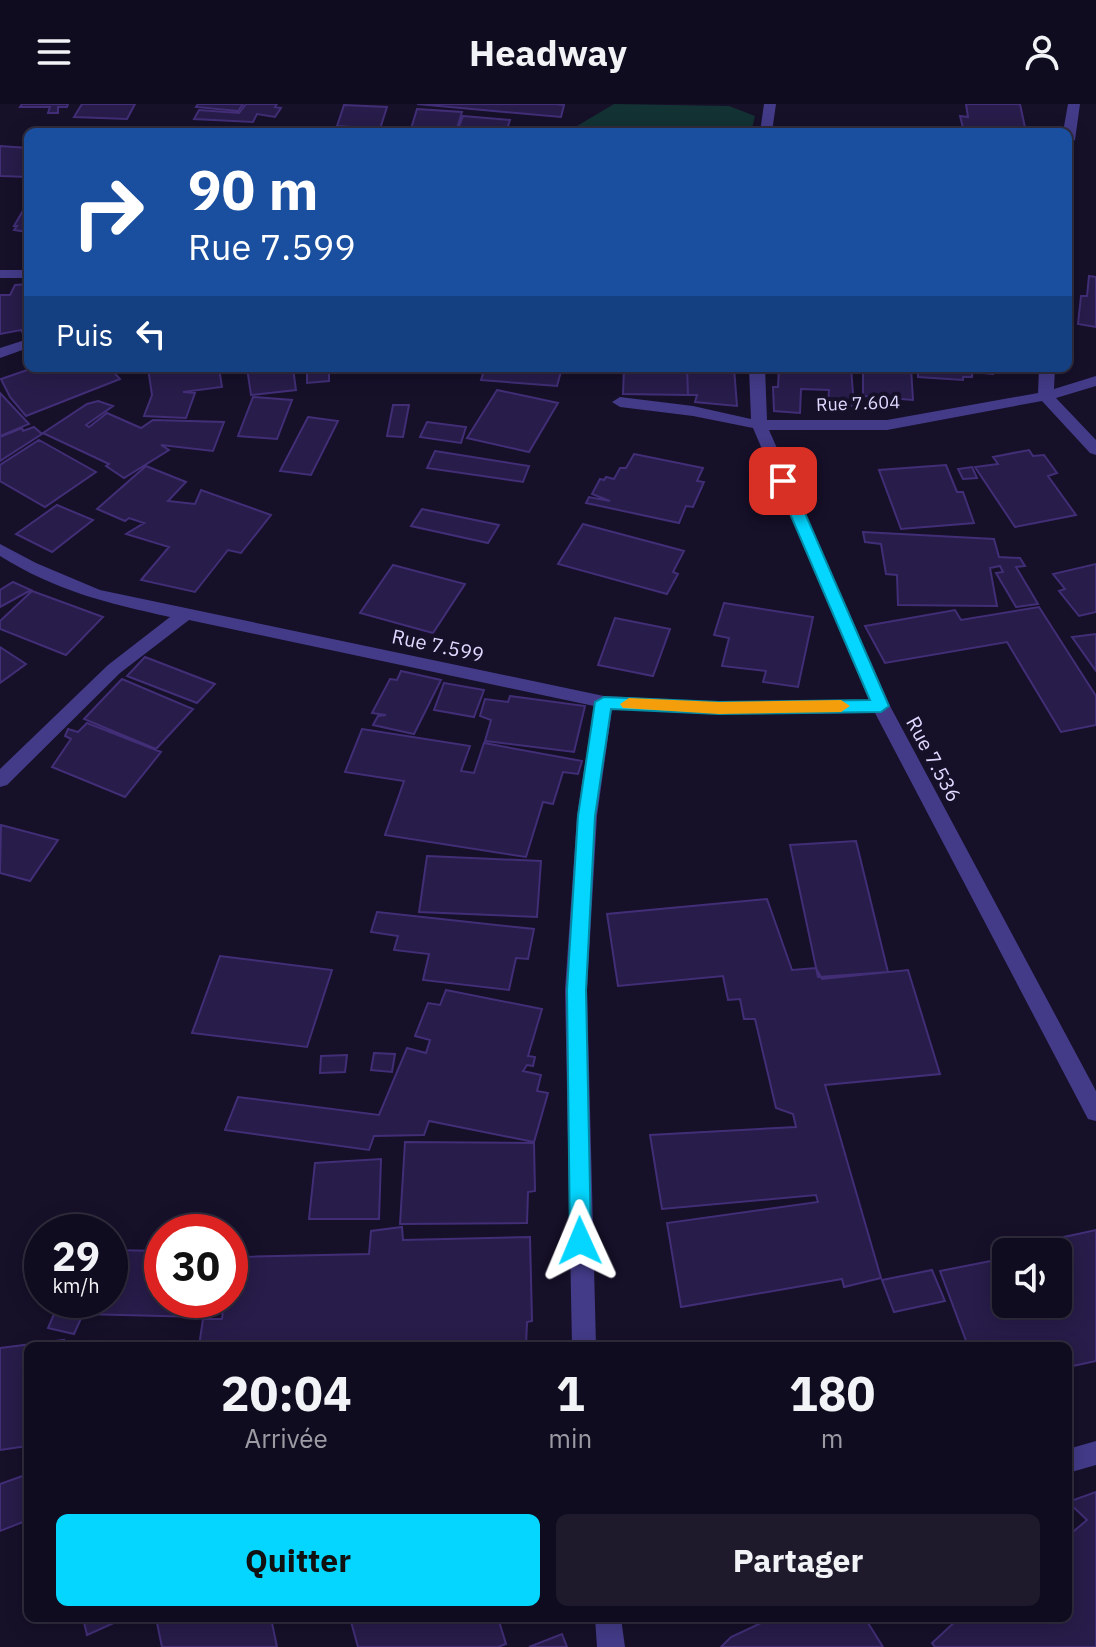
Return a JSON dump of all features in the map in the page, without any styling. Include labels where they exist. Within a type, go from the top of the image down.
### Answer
[{"type":"street","points":[[767,128],[770,104]]},
{"type":"street","points":[[1070,128],[1074,104]]},
{"type":"street","points":[[0,274],[24,274]]},
{"type":"street","points":[[0,353],[24,344]]},
{"type":"street","name":"Rue 7.536","points":[[757,372],[759,425],[881,706],[1096,1112]]},
{"type":"street","points":[[1047,372],[1046,396],[1096,450]]},
{"type":"street","name":"Rue 7.604","points":[[620,402],[693,411],[759,425],[887,425],[1046,396],[1096,381]]},
{"type":"street","name":"Rue 7.599","points":[[0,549],[30,567],[96,595],[604,702],[719,708],[881,706]]},
{"type":"street","points":[[0,780],[114,669],[184,615]]},
{"type":"street","points":[[584,1342],[576,990],[587,816],[604,702]]},
{"type":"street","points":[[1072,1460],[1096,1453]]},
{"type":"street","points":[[608,1622],[611,1647]]},
{"type":"green space","points":[[614,104],[729,106],[755,116],[752,128],[574,128]]},
{"type":"building","points":[[22,104],[68,104],[67,107],[58,107],[58,113],[48,113],[50,107],[20,107]]},
{"type":"building","points":[[82,104],[135,104],[127,119],[74,117]]},
{"type":"building","points":[[198,104],[243,104],[238,111],[196,107]]},
{"type":"building","points":[[246,104],[277,104],[275,107],[281,108],[275,117],[257,114],[253,122],[194,119],[199,110],[239,113]]},
{"type":"building","points":[[417,104],[556,104],[564,105],[561,117]]},
{"type":"building","points":[[966,104],[1020,104],[1025,128],[963,128],[960,116],[968,117]]},
{"type":"building","points":[[344,105],[387,107],[380,128],[337,126]]},
{"type":"building","points":[[417,109],[462,112],[457,128],[411,128]]},
{"type":"building","points":[[463,116],[510,120],[507,128],[458,128]]},
{"type":"building","points":[[0,146],[24,148],[24,177],[0,176]]},
{"type":"building","points":[[24,209],[24,231],[14,230],[17,226],[14,226]]},
{"type":"building","points":[[1089,276],[1096,277],[1096,327],[1078,324],[1081,296],[1087,296]]},
{"type":"building","points":[[24,284],[24,335],[21,330],[0,334],[0,295],[10,295],[15,285]]},
{"type":"building","points":[[24,371],[114,372],[120,379],[26,416],[10,397],[1,379]]},
{"type":"building","points":[[149,372],[220,372],[222,387],[183,392],[195,393],[186,418],[144,416],[152,395]]},
{"type":"building","points":[[248,372],[294,372],[296,390],[251,395]]},
{"type":"building","points":[[307,372],[329,372],[329,381],[307,383]]},
{"type":"building","points":[[484,372],[561,372],[557,386],[481,380]]},
{"type":"building","points":[[624,372],[687,372],[688,395],[623,394]]},
{"type":"building","points":[[687,372],[734,372],[737,406],[695,402],[697,395],[688,395]]},
{"type":"building","points":[[779,372],[851,372],[854,406],[828,404],[829,390],[801,389],[800,413],[774,411],[773,387],[778,387]]},
{"type":"building","points":[[863,372],[911,372],[913,400],[863,396]]},
{"type":"building","points":[[918,372],[972,372],[972,377],[963,377],[963,380],[918,377]]},
{"type":"building","points":[[497,390],[558,403],[529,452],[467,438]]},
{"type":"building","points":[[0,393],[29,424],[0,436]]},
{"type":"building","points":[[253,397],[292,400],[277,439],[238,436]]},
{"type":"building","points":[[98,401],[113,406],[86,425],[89,427],[107,413],[141,428],[153,420],[224,422],[213,451],[161,445],[169,450],[124,478],[106,466],[109,464],[43,433],[87,404]]},
{"type":"building","points":[[393,405],[409,405],[403,437],[387,436]]},
{"type":"building","points":[[308,417],[338,421],[311,475],[280,471]]},
{"type":"building","points":[[427,422],[466,427],[461,443],[420,437]]},
{"type":"building","points":[[34,427],[42,434],[0,461],[0,437],[22,428],[23,431]]},
{"type":"building","points":[[39,440],[96,472],[45,507],[0,481],[0,465]]},
{"type":"building","points":[[1029,450],[1033,456],[1044,455],[1057,473],[1048,476],[1076,515],[1015,527],[975,467],[998,464],[993,457]]},
{"type":"building","points":[[435,451],[529,466],[523,482],[427,468]]},
{"type":"building","points":[[634,454],[703,468],[697,481],[704,482],[693,507],[686,506],[679,523],[586,503],[589,497],[610,501],[592,494],[600,479],[614,479],[620,468],[626,468]]},
{"type":"building","points":[[946,465],[957,492],[963,492],[974,523],[901,529],[879,470]]},
{"type":"building","points":[[146,466],[186,482],[168,501],[195,504],[201,490],[271,515],[241,553],[228,550],[195,592],[141,580],[169,547],[126,534],[144,523],[129,518],[125,521],[97,509]]},
{"type":"building","points":[[972,467],[977,478],[963,479],[958,469]]},
{"type":"building","points":[[57,505],[93,520],[52,552],[16,534]]},
{"type":"building","points":[[422,509],[499,525],[488,543],[411,526]]},
{"type":"building","points":[[583,524],[684,551],[673,572],[678,574],[667,594],[558,564]]},
{"type":"building","points":[[863,532],[994,539],[999,557],[1020,558],[1025,566],[1016,567],[1038,604],[1016,607],[996,573],[1003,572],[1000,566],[990,568],[997,606],[898,605],[897,575],[886,574],[881,544],[865,542]]},
{"type":"building","points":[[1096,564],[1096,612],[1079,616],[1059,591],[1065,589],[1053,574]]},
{"type":"building","points":[[393,565],[465,584],[433,633],[360,613]]},
{"type":"building","points":[[13,582],[31,590],[0,607],[0,590]]},
{"type":"building","points":[[32,591],[103,617],[66,655],[0,629],[0,621]]},
{"type":"building","points":[[724,603],[813,617],[798,687],[763,682],[766,671],[722,666],[729,638],[714,635]]},
{"type":"building","points":[[1039,607],[1096,696],[1096,725],[1061,732],[1007,642],[885,663],[865,626],[955,610],[961,620]]},
{"type":"building","points":[[615,618],[670,629],[653,676],[598,665]]},
{"type":"building","points":[[1096,634],[1096,671],[1072,637]]},
{"type":"building","points":[[0,647],[26,664],[0,683]]},
{"type":"building","points":[[145,657],[215,684],[197,703],[127,676]]},
{"type":"building","points":[[401,671],[441,680],[414,734],[373,725],[378,716],[386,715],[372,713],[390,679],[397,680]]},
{"type":"building","points":[[122,679],[193,709],[156,749],[84,719]]},
{"type":"building","points":[[444,683],[484,690],[474,717],[434,710]]},
{"type":"building","points":[[510,696],[585,706],[574,752],[485,741],[491,720],[480,716],[485,699],[508,702]]},
{"type":"building","points":[[87,723],[161,752],[125,797],[52,767],[71,739],[65,736],[68,729],[78,732]]},
{"type":"building","points":[[362,729],[470,746],[461,771],[474,773],[484,743],[582,761],[578,774],[563,772],[553,804],[543,802],[526,857],[385,835],[404,781],[345,772]]},
{"type":"building","points":[[1,825],[58,840],[30,881],[0,873]]},
{"type":"building","points":[[856,841],[888,972],[818,977],[790,845]]},
{"type":"building","points":[[427,856],[541,861],[537,917],[419,912]]},
{"type":"building","points":[[767,899],[792,970],[816,968],[822,979],[908,970],[940,1074],[825,1085],[881,1278],[844,1287],[842,1279],[681,1307],[667,1223],[818,1202],[816,1195],[662,1209],[650,1135],[796,1127],[793,1114],[776,1108],[755,1019],[744,1019],[740,999],[728,1000],[723,976],[618,986],[607,914]]},
{"type":"building","points":[[377,912],[534,929],[528,959],[516,958],[509,990],[423,980],[429,954],[394,950],[398,936],[371,932]]},
{"type":"building","points":[[220,956],[332,970],[307,1047],[192,1033]]},
{"type":"building","points":[[446,990],[542,1009],[528,1056],[535,1057],[533,1066],[527,1065],[523,1071],[541,1075],[537,1091],[548,1093],[534,1142],[429,1121],[424,1135],[374,1136],[369,1150],[225,1130],[238,1097],[379,1115],[407,1048],[426,1053],[430,1040],[415,1036],[428,1003],[440,1005]]},
{"type":"building","points":[[374,1053],[395,1054],[392,1072],[371,1070]]},
{"type":"building","points":[[347,1055],[345,1072],[320,1073],[321,1056]]},
{"type":"building","points":[[405,1142],[534,1143],[535,1191],[528,1192],[527,1223],[400,1224]]},
{"type":"building","points":[[381,1159],[379,1219],[309,1219],[315,1163]]},
{"type":"building","points":[[402,1227],[403,1240],[530,1237],[532,1321],[527,1322],[526,1342],[200,1342],[203,1319],[248,1318],[248,1257],[369,1254],[371,1231]]},
{"type":"building","points":[[1096,1230],[1096,1361],[1072,1366],[1072,1342],[967,1342],[940,1271],[992,1261],[992,1318],[1072,1318],[1072,1238],[1064,1238]]},
{"type":"building","points":[[128,1250],[144,1251],[144,1316],[128,1315]]},
{"type":"building","points":[[932,1270],[945,1301],[894,1312],[882,1280]]},
{"type":"building","points":[[52,1318],[81,1318],[74,1334],[48,1328]]},
{"type":"building","points":[[24,1345],[24,1447],[0,1450],[0,1348]]},
{"type":"building","points":[[24,1475],[24,1522],[0,1531],[0,1484]]},
{"type":"building","points":[[1096,1492],[1096,1647],[935,1647],[932,1643],[955,1622],[1072,1622],[1072,1533],[1087,1520],[1072,1506],[1072,1501]]},
{"type":"building","points":[[84,1622],[114,1622],[114,1623],[87,1635]]},
{"type":"building","points":[[157,1622],[272,1622],[277,1647],[162,1647]]},
{"type":"building","points":[[351,1622],[499,1622],[506,1644],[498,1647],[358,1647]]},
{"type":"building","points":[[763,1622],[867,1622],[883,1647],[721,1647],[731,1637]]},
{"type":"building","points":[[562,1634],[567,1647],[529,1647]]},
{"type":"slow traffic","points":[[629,704],[719,708],[841,706]]},
{"type":"route","points":[[580,1241],[576,990],[587,816],[604,702],[719,708],[881,706],[783,481]]}]
